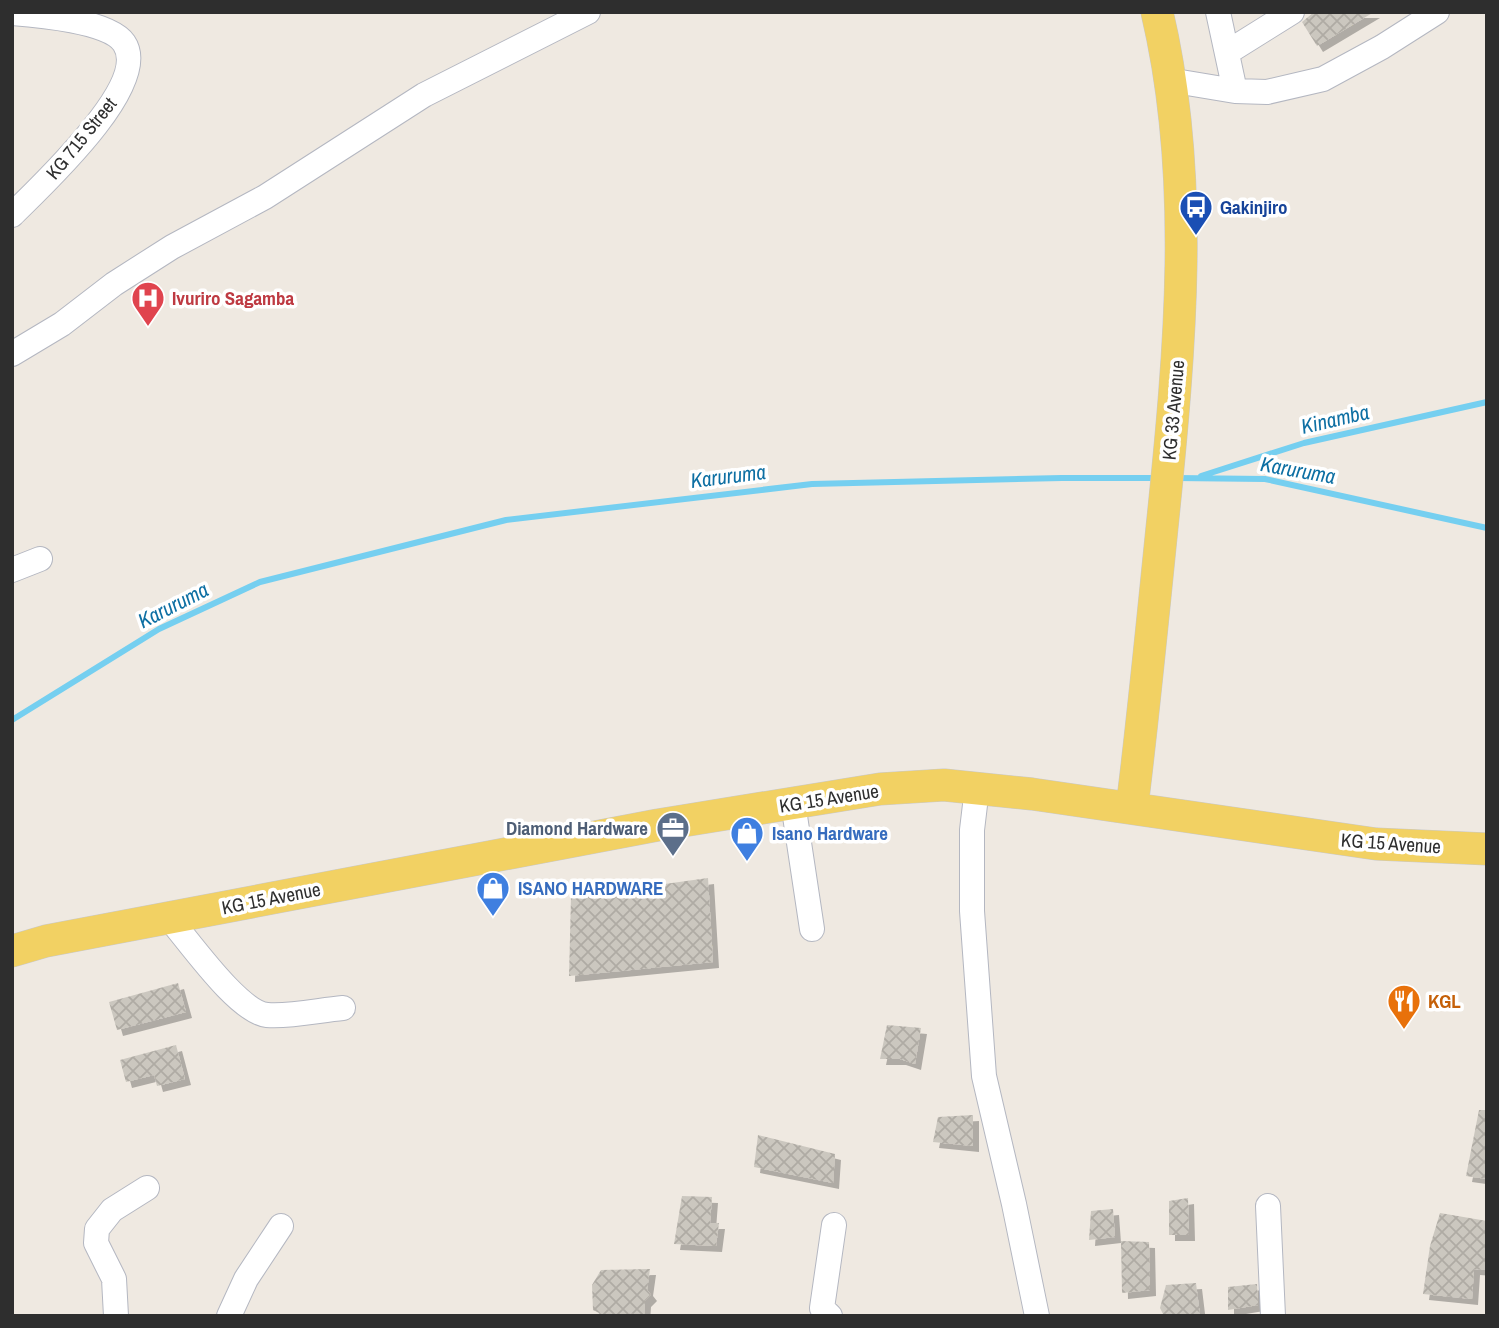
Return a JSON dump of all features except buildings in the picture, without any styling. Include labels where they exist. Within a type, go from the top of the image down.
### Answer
[{"type":"main road","name":"KG 33 Avenue","points":[[1132,807],[1177,379],[1180,291],[1178,168],[1166,51],[1157,12]]},
{"type":"main road","name":"KG 15 Avenue","points":[[12,951],[46,941],[658,825],[880,789],[944,785],[977,788],[1132,807],[1376,844],[1487,849]]},
{"type":"street","points":[[12,354],[62,324],[114,284],[265,197],[424,95],[588,12]]},
{"type":"street","points":[[1218,12],[1235,91]]},
{"type":"street","points":[[1228,52],[1292,12]]},
{"type":"street","points":[[1169,80],[1235,91],[1266,92],[1323,79],[1437,12]]},
{"type":"street","name":"KG 715 Street","points":[[12,13],[57,17],[108,30],[124,43],[130,62],[128,74],[114,100],[74,152],[12,215]]},
{"type":"street","points":[[12,570],[40,559]]},
{"type":"street","points":[[977,788],[972,830],[972,898],[984,1076],[1037,1316]]},
{"type":"street","points":[[793,803],[812,929]]},
{"type":"street","points":[[168,918],[239,1001],[254,1012],[269,1015],[343,1008]]},
{"type":"street","points":[[116,1316],[114,1279],[96,1243],[97,1229],[112,1210],[147,1188]]},
{"type":"street","points":[[1268,1206],[1273,1316]]},
{"type":"street","points":[[830,1316],[822,1308],[834,1225]]},
{"type":"street","points":[[229,1316],[246,1279],[281,1226]]},
{"type":"waterway","name":"Kinamba","points":[[1201,476],[1304,443],[1487,402]]},
{"type":"waterway","name":"Karuruma","points":[[12,720],[159,629],[260,582],[506,520],[812,484],[1158,478]]},
{"type":"waterway","name":"Karuruma","points":[[1176,478],[1265,479],[1487,528]]},
{"type":"place","name":"Gakinjiro","points":[[1196,237]]},
{"type":"place","name":"Ivuriro Sagamba","points":[[148,328]]},
{"type":"place","name":"Diamond Hardware","points":[[673,858]]},
{"type":"place","name":"Isano Hardware","points":[[747,863]]},
{"type":"place","name":"ISANO HARDWARE","points":[[493,918]]},
{"type":"place","name":"KGL","points":[[1404,1031]]}]
